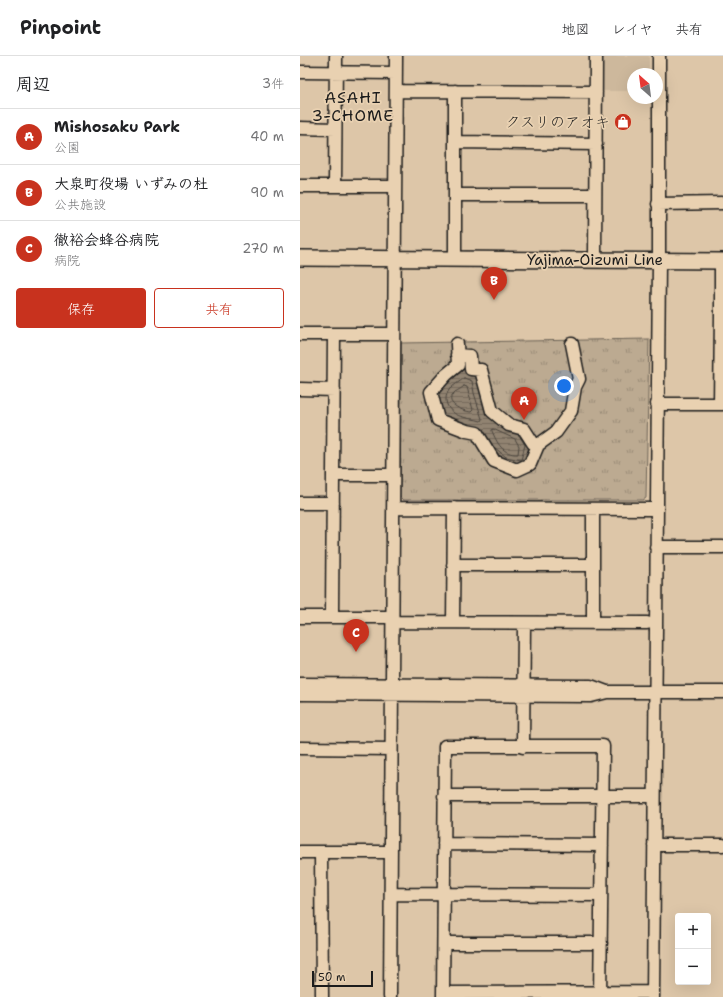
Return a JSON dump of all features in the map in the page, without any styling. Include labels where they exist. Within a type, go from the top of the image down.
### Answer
[{"type":"main road","name":"Yajima-Oizumi Line","points":[[300,258],[722,260]]},
{"type":"street","points":[[335,186],[336,56]]},
{"type":"street","points":[[390,997],[391,749],[395,620],[393,475],[396,56]]},
{"type":"street","points":[[595,259],[596,56]]},
{"type":"street","points":[[600,994],[602,746],[445,746],[443,995],[653,995],[659,56]]},
{"type":"street","points":[[300,72],[396,73]]},
{"type":"street","points":[[396,91],[596,92]]},
{"type":"street","points":[[455,91],[455,259]]},
{"type":"street","points":[[300,128],[335,129]]},
{"type":"street","points":[[455,142],[596,144]]},
{"type":"street","points":[[300,186],[395,186]]},
{"type":"street","points":[[455,195],[596,195]]},
{"type":"street","points":[[658,204],[723,203]]},
{"type":"street","points":[[657,404],[722,404],[722,260]]},
{"type":"street","points":[[300,334],[394,334]]},
{"type":"street","points":[[332,616],[334,334]]},
{"type":"street","points":[[538,446],[533,443],[524,429],[508,425],[492,411],[481,370],[471,370],[470,356],[457,350],[458,365],[446,375],[431,392],[438,420],[467,431],[477,433],[494,461],[517,470],[530,464],[538,446],[556,432],[571,410],[575,387],[579,379],[572,344]]},
{"type":"street","points":[[300,389],[334,390]]},
{"type":"street","points":[[333,475],[393,475]]},
{"type":"street","points":[[300,503],[333,503]]},
{"type":"street","points":[[393,508],[656,508]]},
{"type":"street","points":[[453,622],[454,508]]},
{"type":"street","points":[[592,508],[593,623]]},
{"type":"street","points":[[656,547],[723,547]]},
{"type":"street","points":[[453,565],[593,565]]},
{"type":"street","points":[[300,616],[332,616],[453,622],[647,624]]},
{"type":"street","points":[[523,747],[524,623]]},
{"type":"street","points":[[300,684],[392,689],[523,690],[591,696],[607,692],[723,692]]},
{"type":"street","points":[[300,694],[392,689]]},
{"type":"street","points":[[300,748],[391,749]]},
{"type":"street","points":[[444,796],[654,796]]},
{"type":"street","points":[[444,844],[602,845]]},
{"type":"street","points":[[654,845],[723,845]]},
{"type":"street","points":[[300,852],[391,852]]},
{"type":"street","points":[[321,852],[322,997]]},
{"type":"street","points":[[391,894],[601,895]]},
{"type":"street","points":[[444,943],[601,943]]},
{"type":"shaded area","points":[[600,56],[649,56],[649,68],[627,68],[627,91],[600,91]]},
{"type":"green space","points":[[649,339],[646,498],[643,500],[403,500],[400,497],[401,343]]},
{"type":"water","points":[[460,359],[469,359],[480,371],[489,412],[522,431],[529,444],[526,462],[522,465],[504,460],[444,418],[437,393]]},
{"type":"place","name":"クスリのアオキ","points":[[623,122]]},
{"type":"place","name":"大泉町役場 いずみの杜","points":[[494,300]]},
{"type":"place","name":"Mishosaku Park","points":[[524,420]]},
{"type":"place","name":"徹裕会蜂谷病院","points":[[356,652]]},
{"type":"district","name":"ASAHI 3-CHOME","points":[[353,106]]}]
